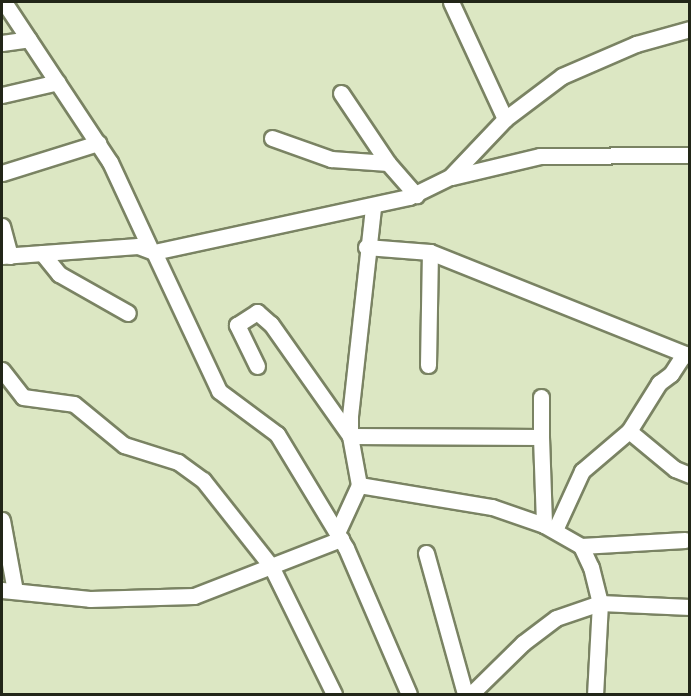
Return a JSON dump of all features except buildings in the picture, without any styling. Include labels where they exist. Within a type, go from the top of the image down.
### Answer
[{"type":"street","points":[[4,2],[116,171],[219,391],[277,434],[339,536],[409,694]]},
{"type":"street","points":[[451,2],[505,119]]},
{"type":"street","points":[[450,177],[505,119],[562,76],[636,44],[690,29]]},
{"type":"street","points":[[2,43],[29,39]]},
{"type":"street","points":[[2,95],[58,82]]},
{"type":"street","points":[[340,93],[388,163],[416,195]]},
{"type":"street","points":[[272,138],[331,159],[388,163]]},
{"type":"street","points":[[2,173],[98,143]]},
{"type":"street","points":[[2,226],[6,256],[151,249],[373,207],[416,195],[450,177],[540,156],[690,155]]},
{"type":"street","points":[[2,519],[8,591],[90,599],[183,597],[271,566],[339,536],[359,485],[350,436],[366,247],[373,207]]},
{"type":"street","points":[[366,247],[430,252],[687,355],[671,374],[659,383],[629,431],[582,471],[550,527]]},
{"type":"street","points":[[428,365],[430,252]]},
{"type":"street","points":[[42,253],[59,274],[128,314]]},
{"type":"street","points":[[257,366],[237,325],[257,312],[271,324],[350,436]]},
{"type":"street","points":[[2,370],[23,397],[74,404],[127,446],[186,467],[215,493],[271,566],[334,694]]},
{"type":"street","points":[[541,398],[540,437],[550,527]]},
{"type":"street","points":[[629,431],[675,469],[690,475]]},
{"type":"street","points":[[350,436],[540,437]]},
{"type":"street","points":[[359,485],[492,507],[550,527],[581,546],[591,567],[600,603],[595,694]]},
{"type":"street","points":[[581,546],[685,540]]},
{"type":"street","points":[[426,553],[465,694]]},
{"type":"street","points":[[471,694],[523,643],[556,618],[600,603],[690,607]]}]
